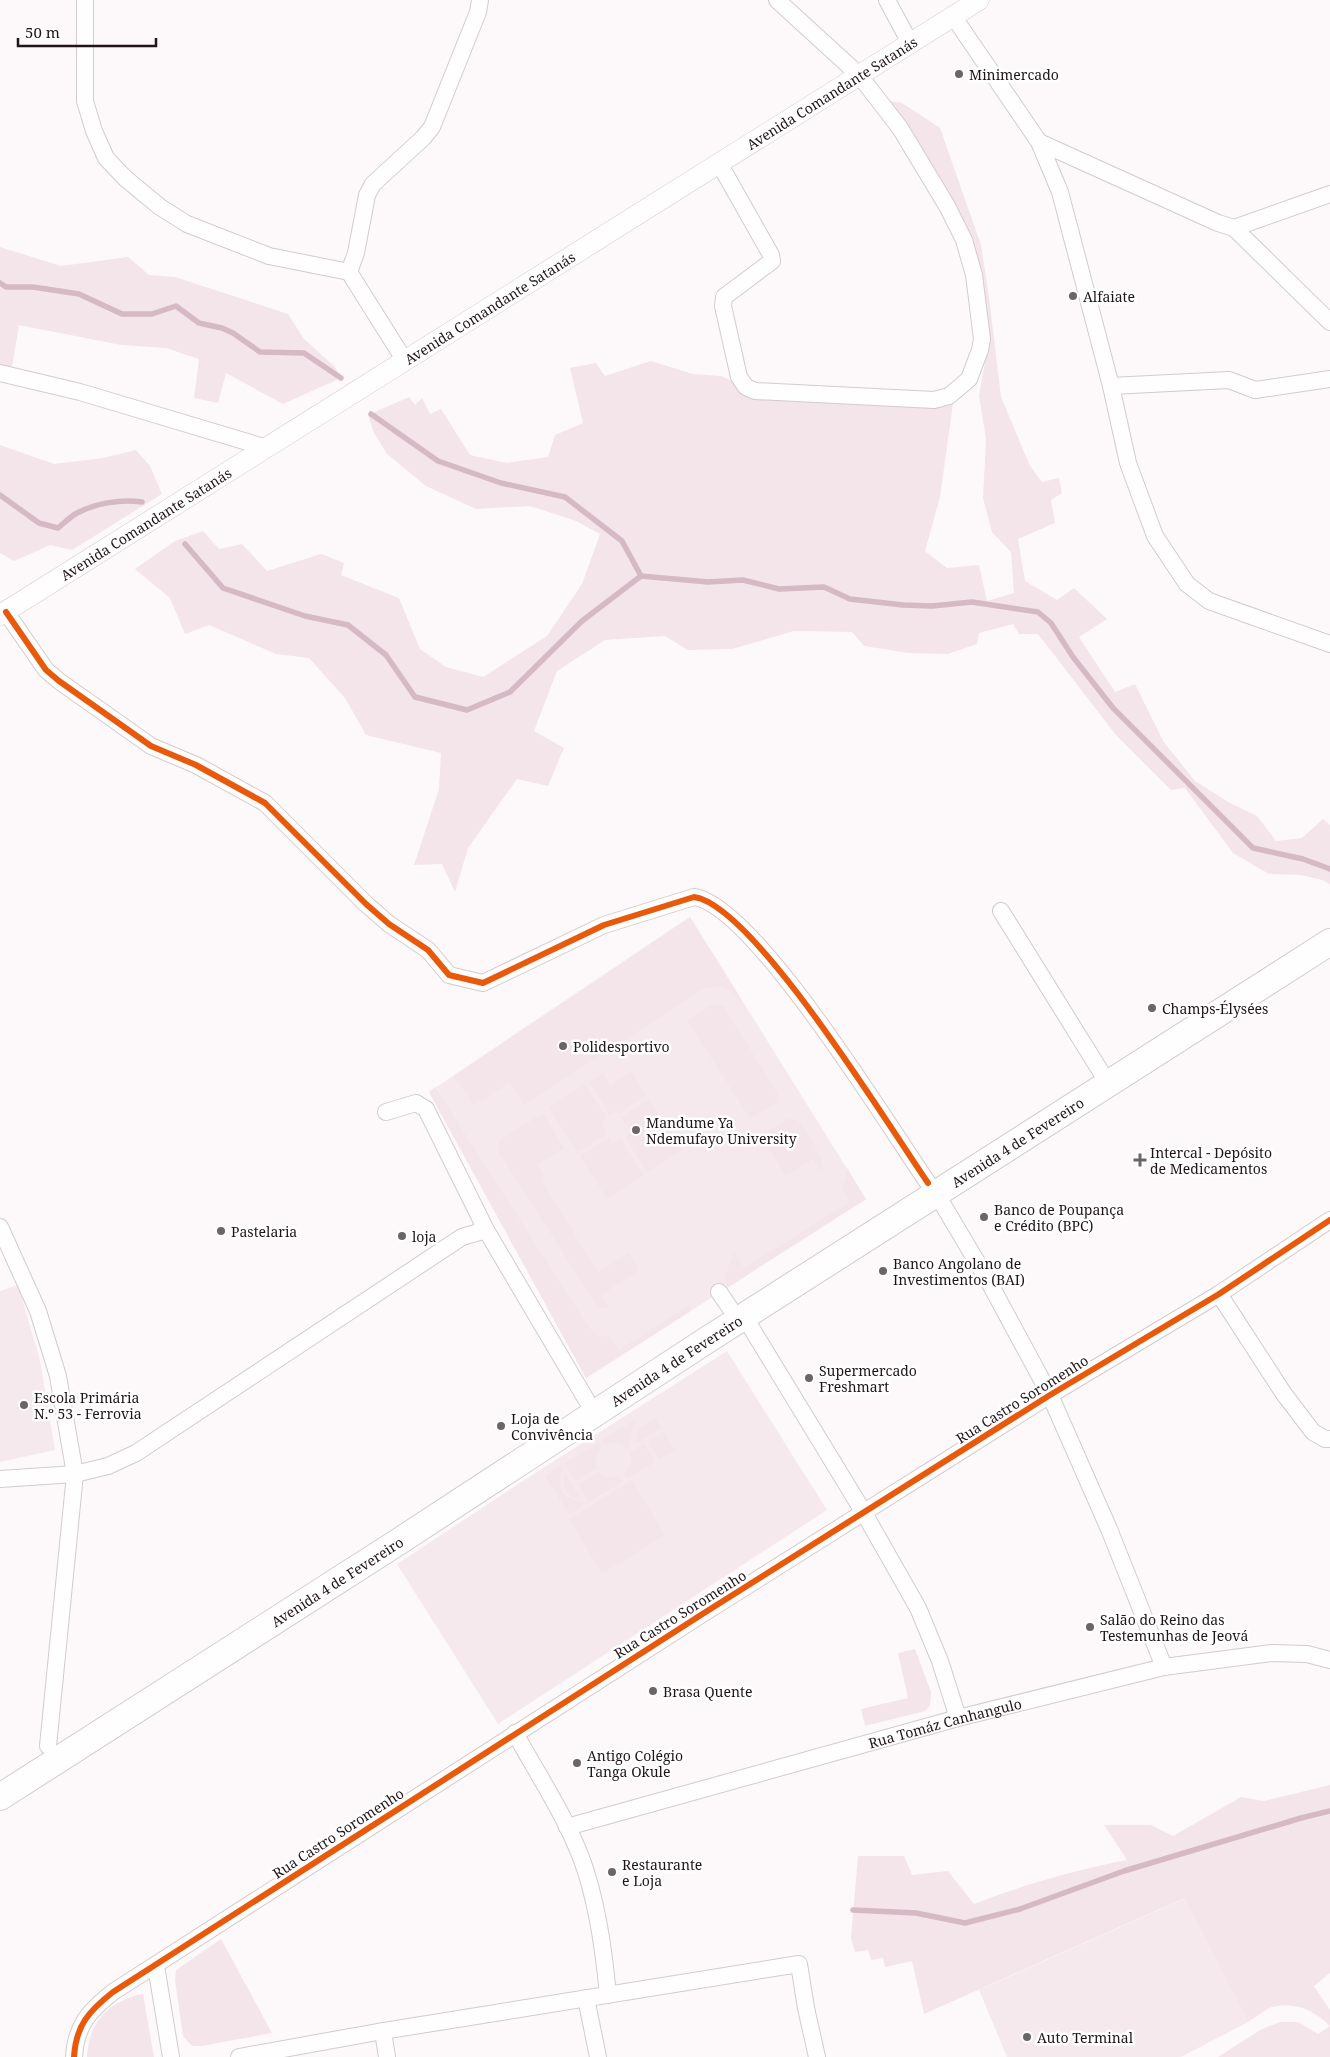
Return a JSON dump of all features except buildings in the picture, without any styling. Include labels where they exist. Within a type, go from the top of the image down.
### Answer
[{"type":"main road","name":"Avenida 4 de Fevereiro","points":[[932,1188],[1101,1072],[1330,926]]},
{"type":"main road","name":"Avenida 4 de Fevereiro","points":[[0,1777],[587,1400],[731,1305],[932,1188],[1330,942]]},
{"type":"main road","name":"Avenida 4 de Fevereiro","points":[[0,1797],[403,1538],[731,1305]]},
{"type":"street","points":[[85,0],[85,101],[94,131],[106,158],[125,178],[160,207],[188,224],[269,256],[349,272],[405,361]]},
{"type":"street","points":[[349,272],[356,253],[367,195],[373,184],[423,138],[432,127],[478,12],[480,0]]},
{"type":"street","points":[[719,163],[771,255],[772,261],[724,296],[723,306],[739,378],[746,387],[755,391],[934,400],[949,396],[969,379],[982,339],[974,275],[964,240],[947,206],[900,128],[859,75],[776,0]]},
{"type":"street","points":[[887,0],[910,43]]},
{"type":"street","name":"Avenida Comandante Satanás","points":[[3,614],[978,0]]},
{"type":"street","points":[[953,16],[1040,142],[1060,192],[1111,386],[1128,463],[1155,536],[1187,584],[1210,601],[1330,644]]},
{"type":"street","points":[[1040,142],[1218,223],[1234,228],[1330,322]]},
{"type":"street","points":[[1234,228],[1330,194]]},
{"type":"street","points":[[0,373],[80,392],[267,448]]},
{"type":"street","points":[[1111,386],[1228,380],[1255,390],[1330,379]]},
{"type":"street","points":[[3,614],[46,670],[59,681],[151,746],[196,765],[265,803],[366,904],[389,924],[428,950],[449,976],[483,983],[604,925],[694,897],[706,900],[746,930],[782,972],[837,1048],[932,1188],[990,1284],[1050,1395],[1109,1529],[1164,1667]]},
{"type":"street","points":[[1001,911],[1101,1072]]},
{"type":"street","points":[[386,1112],[416,1103],[426,1109],[486,1230],[587,1400]]},
{"type":"street","name":"Rua Castro Soromenho","points":[[74,2057],[75,2043],[82,2022],[95,2006],[113,1992],[515,1733],[1050,1395],[1219,1294],[1330,1220]]},
{"type":"street","points":[[0,1479],[75,1474],[108,1466],[136,1453],[462,1238],[486,1230]]},
{"type":"street","points":[[2,1236],[38,1311],[58,1376],[75,1474],[48,1746]]},
{"type":"street","points":[[1219,1294],[1284,1394],[1313,1432],[1324,1439],[1330,1438]]},
{"type":"street","points":[[731,1305],[864,1513],[918,1608],[940,1661],[958,1718]]},
{"type":"street","name":"Rua Tomáz Canhangulo","points":[[566,1827],[958,1718],[1164,1667],[1272,1654],[1307,1654],[1330,1660]]},
{"type":"street","points":[[515,1733],[566,1827],[587,1874],[603,1939],[608,1995]]},
{"type":"street","points":[[239,2057],[383,2031],[799,1964],[817,2057]]},
{"type":"street","points":[[156,1966],[171,2057]]},
{"type":"street","points":[[586,1998],[598,2057]]},
{"type":"street","points":[[383,2031],[387,2057]]},
{"type":"shaded area","points":[[877,99],[902,103],[940,128],[981,245],[1001,397],[1030,466],[1042,482],[1059,478],[1062,493],[1051,500],[1055,523],[1018,539],[1025,581],[1057,600],[1074,588],[1107,619],[1079,637],[1115,692],[1135,684],[1163,741],[1195,781],[1230,803],[1257,816],[1276,841],[1302,838],[1323,819],[1330,825],[1330,884],[1301,875],[1269,874],[1233,853],[1185,788],[1171,790],[1116,735],[1038,634],[1019,634],[1013,624],[979,633],[977,644],[948,654],[908,653],[864,646],[852,632],[794,631],[732,649],[688,650],[665,636],[605,640],[557,671],[534,731],[564,748],[548,786],[517,779],[468,848],[455,892],[442,864],[414,865],[439,789],[441,753],[366,735],[345,698],[309,658],[276,654],[209,625],[185,634],[170,598],[135,569],[175,541],[203,531],[219,549],[242,544],[267,571],[321,554],[344,563],[341,575],[399,598],[420,649],[446,667],[483,677],[547,636],[582,584],[600,534],[576,521],[530,506],[476,509],[426,486],[387,454],[374,433],[368,415],[409,397],[415,405],[422,398],[430,414],[441,409],[470,455],[507,463],[548,457],[555,435],[583,423],[570,368],[596,363],[605,376],[651,361],[693,374],[721,376],[746,387],[934,400],[953,404],[940,497],[925,551],[947,568],[979,565],[987,601],[1014,593],[1011,552],[992,532],[983,498],[986,439],[979,395],[986,357],[964,240]]},
{"type":"shaded area","points":[[0,247],[61,266],[128,257],[149,275],[175,277],[288,314],[304,339],[335,367],[341,378],[283,404],[226,373],[218,403],[194,398],[199,359],[166,348],[121,345],[19,325],[12,367],[0,364]]},
{"type":"shaded area","points":[[0,445],[54,464],[103,458],[136,450],[150,466],[162,494],[72,550],[50,545],[14,561],[0,553]]},
{"type":"shaded area","name":"Mandume Ya Ndemufayo University","points":[[690,917],[866,1199],[586,1378],[429,1092]]},
{"type":"shaded area","points":[[690,917],[743,1002],[725,988],[715,987],[702,990],[524,1105],[509,1083],[474,1105],[453,1076]]},
{"type":"shaded area","points":[[710,1006],[724,1007],[778,1094],[776,1103],[750,1118],[687,1021]]},
{"type":"shaded area","points":[[631,1071],[646,1095],[618,1114],[616,1110],[610,1115],[589,1082],[603,1073],[610,1085]]},
{"type":"shaded area","points":[[585,1084],[607,1118],[600,1122],[607,1134],[578,1153],[549,1108]]},
{"type":"shaded area","points":[[435,1087],[586,1323],[596,1334],[605,1337],[609,1336],[619,1350],[688,1306],[691,1311],[586,1378],[429,1092]]},
{"type":"shaded area","points":[[649,1099],[681,1151],[647,1172],[625,1137],[631,1133],[621,1117]]},
{"type":"shaded area","points":[[543,1113],[564,1148],[537,1165],[544,1175],[540,1178],[598,1272],[629,1253],[639,1270],[601,1295],[609,1308],[599,1307],[595,1303],[498,1151],[499,1141]]},
{"type":"shaded area","points":[[787,1119],[797,1120],[805,1130],[818,1151],[823,1169],[820,1170],[813,1159],[786,1176],[761,1136]]},
{"type":"shaded area","points":[[609,1138],[613,1144],[621,1139],[644,1175],[607,1199],[580,1156]]},
{"type":"shaded area","points":[[847,1168],[866,1199],[727,1288],[725,1276],[734,1253],[744,1268],[850,1202],[841,1187],[846,1180]]},
{"type":"shaded area","name":"Escola Primária N.º 53 - Ferrovia","points":[[18,1285],[40,1360],[55,1450],[0,1462],[0,1291]]},
{"type":"shaded area","points":[[727,1351],[827,1510],[498,1724],[397,1564],[529,1477]]},
{"type":"shaded area","points":[[655,1418],[661,1428],[635,1444],[639,1428]]},
{"type":"shaded area","points":[[635,1420],[627,1449],[617,1443],[605,1445],[602,1440]]},
{"type":"shaded area","points":[[664,1432],[675,1450],[659,1459],[648,1442]]},
{"type":"shaded area","points":[[598,1443],[601,1447],[596,1458],[597,1468],[575,1481],[565,1463]]},
{"type":"shaded area","points":[[644,1444],[655,1462],[627,1479],[624,1474],[631,1464],[630,1453]]},
{"type":"shaded area","points":[[560,1466],[563,1470],[560,1482],[563,1491],[570,1498],[582,1501],[585,1505],[569,1514],[545,1476]]},
{"type":"shaded area","points":[[599,1472],[605,1477],[619,1477],[622,1482],[589,1502],[578,1485]]},
{"type":"shaded area","points":[[565,1473],[581,1499],[568,1494],[563,1487]]},
{"type":"shaded area","points":[[632,1480],[665,1535],[602,1574],[569,1519]]},
{"type":"shaded area","points":[[915,1649],[931,1692],[930,1706],[925,1711],[865,1726],[861,1709],[908,1698],[898,1653]]},
{"type":"shaded area","points":[[1330,1785],[1330,1973],[1314,1986],[1330,2010],[1330,2026],[1311,2011],[1289,2005],[1272,2007],[1248,2022],[1185,1898],[924,2014],[912,1961],[885,1967],[883,1958],[871,1960],[868,1950],[855,1952],[851,1938],[858,1856],[904,1856],[912,1875],[948,1871],[974,1904],[1049,1879],[1127,1860],[1104,1825],[1151,1825],[1173,1836],[1241,1797],[1264,1801]]},
{"type":"shaded area","name":"Auto Terminal","points":[[1186,1898],[1248,2022],[1181,2057],[1007,2057],[979,1990]]},
{"type":"shaded area","points":[[221,1939],[272,2033],[202,2046],[192,2046],[183,2036],[175,1980],[176,1970]]},
{"type":"shaded area","points":[[143,1994],[154,2057],[87,2057],[92,2033],[103,2015],[120,2002]]},
{"type":"shaded area","points":[[1280,2022],[1298,2022],[1318,2034],[1330,2026],[1330,2057],[1218,2057],[1262,2029]]},
{"type":"waterway","points":[[0,283],[6,287],[33,287],[79,294],[122,314],[152,314],[176,306],[199,323],[222,328],[233,333],[260,352],[304,353],[341,378]]},
{"type":"waterway","points":[[371,414],[438,461],[501,483],[565,497],[622,541],[641,576]]},
{"type":"waterway","points":[[0,495],[39,523],[58,528],[74,515],[100,504],[142,502]]},
{"type":"waterway","points":[[185,544],[223,588],[305,616],[348,625],[386,655],[415,697],[467,710],[510,692],[582,621],[641,576],[708,582],[743,580],[779,589],[824,587],[850,599],[932,606],[972,602],[1038,612],[1051,623],[1073,657],[1113,708],[1253,848],[1303,859],[1330,869]]},
{"type":"waterway","points":[[853,1910],[916,1913],[965,1923],[1020,1909],[1124,1871],[1330,1811]]},
{"type":"cycle path","points":[[6,612],[46,670],[59,681],[151,746],[196,765],[265,803],[366,904],[389,924],[428,950],[449,975],[483,983],[604,925],[694,897],[720,909],[750,937],[784,976],[819,1022],[928,1183]]},
{"type":"cycle path","points":[[74,2057],[75,2046],[85,2020],[113,1992],[704,1613],[1050,1395],[1219,1294],[1330,1220]]},
{"type":"place","name":"Minimercado","points":[[959,74]]},
{"type":"place","name":"Alfaiate","points":[[1073,296]]},
{"type":"place","name":"Champs-Élysées","points":[[1152,1008]]},
{"type":"place","name":"Polidesportivo","points":[[563,1046]]},
{"type":"place","name":"Mandume Ya Ndemufayo University","points":[[636,1130]]},
{"type":"place","name":"Intercal - Depósito de Medicamentos","points":[[1140,1160]]},
{"type":"place","name":"Banco de Poupança e Crédito (BPC)","points":[[984,1217]]},
{"type":"place","name":"Pastelaria","points":[[221,1231]]},
{"type":"place","name":"loja","points":[[402,1236]]},
{"type":"place","name":"Banco Angolano de Investimentos (BAI)","points":[[883,1271]]},
{"type":"place","name":"Supermercado Freshmart","points":[[809,1378]]},
{"type":"place","name":"Escola Primária N.º 53 - Ferrovia","points":[[24,1405]]},
{"type":"place","name":"Loja de Convivência","points":[[501,1426]]},
{"type":"place","name":"Salão do Reino das Testemunhas de Jeová","points":[[1090,1627]]},
{"type":"place","name":"Brasa Quente","points":[[653,1691]]},
{"type":"place","name":"Antigo Colégio Tanga Okule","points":[[577,1763]]},
{"type":"place","name":"Restaurante e Loja","points":[[612,1872]]},
{"type":"place","name":"Auto Terminal","points":[[1027,2037]]}]
